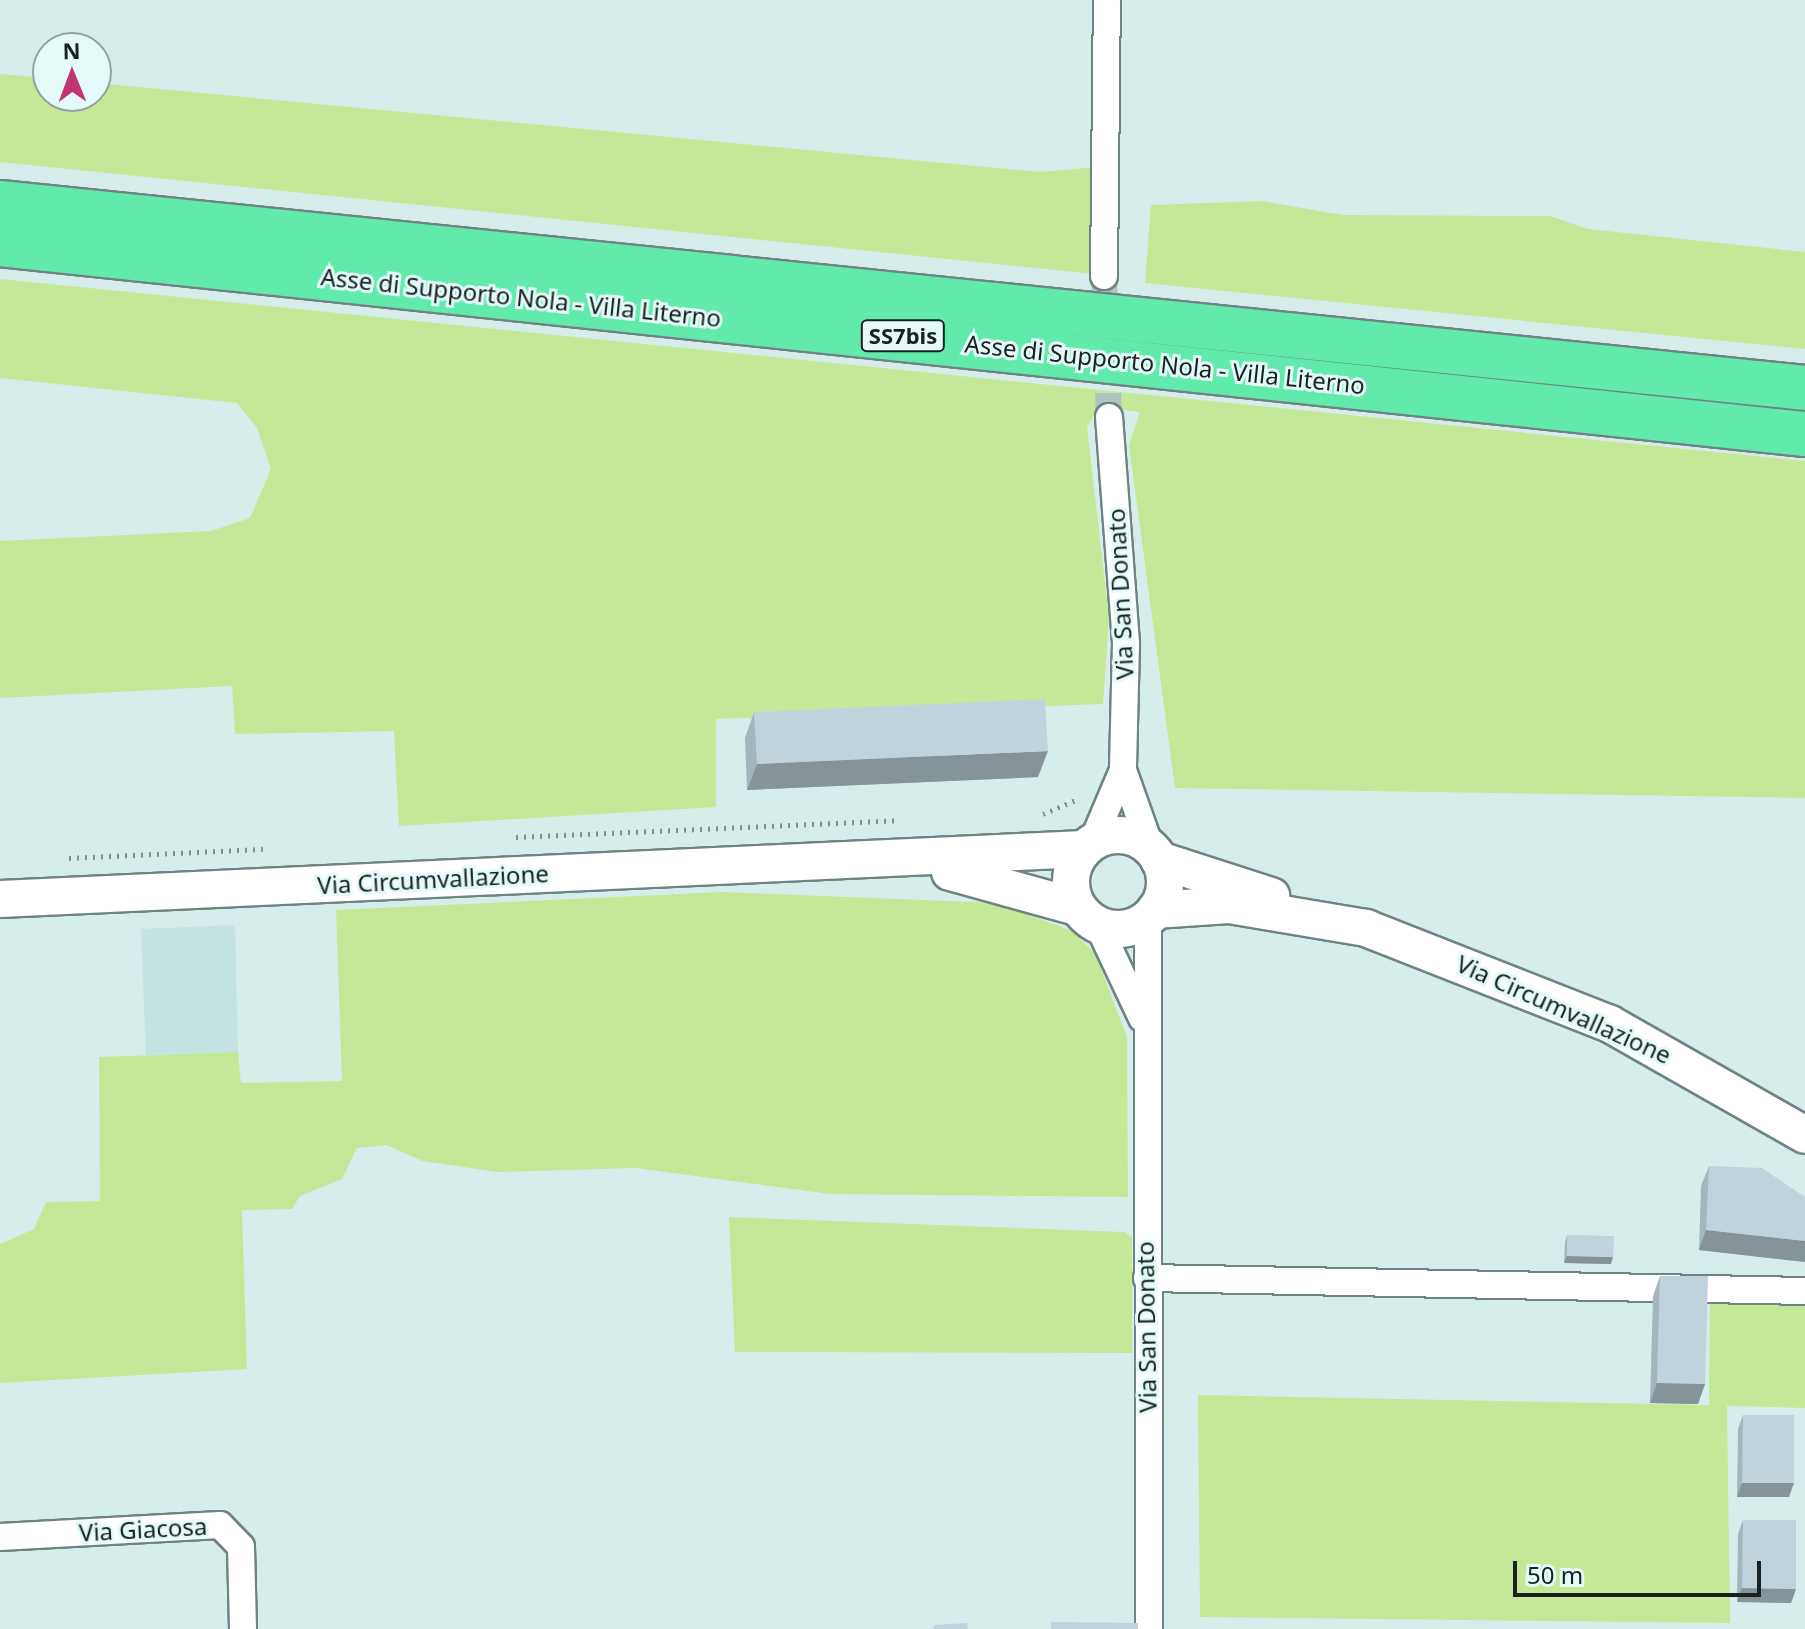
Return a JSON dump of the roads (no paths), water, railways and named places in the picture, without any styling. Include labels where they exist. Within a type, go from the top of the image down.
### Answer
[{"type":"highway","name":"Asse di Supporto Nola - Villa Literno","points":[[0,203],[1805,388]]},
{"type":"highway","name":"Asse di Supporto Nola - Villa Literno","points":[[0,244],[1805,434]]},
{"type":"main road","points":[[866,859],[1088,846],[1125,836],[1155,854],[1308,915]]},
{"type":"main road","points":[[1088,846],[1071,877],[1088,916]]},
{"type":"main road","points":[[1152,914],[1165,886],[1155,854]]},
{"type":"main road","points":[[866,859],[997,880],[1124,929],[1152,914],[1229,905],[1308,915]]},
{"type":"main road","name":"Via Circumvallazione","points":[[0,899],[866,859]]},
{"type":"main road","name":"Via Circumvallazione","points":[[1308,915],[1366,928],[1583,1012],[1723,1083],[1805,1135]]},
{"type":"street","points":[[1104,276],[1107,0]]},
{"type":"street","name":"Via San Donato","points":[[1109,417],[1126,644],[1123,770],[1155,854]]},
{"type":"street","name":"Via San Donato","points":[[1088,846],[1123,770]]},
{"type":"street","name":"Via San Donato","points":[[1149,1629],[1145,1025],[1152,914]]},
{"type":"street","points":[[1088,916],[1145,1025]]},
{"type":"street","points":[[1147,1278],[1805,1291]]},
{"type":"street","name":"Via Giacosa","points":[[0,1537],[220,1525],[241,1547],[243,1629]]},
{"type":"tunnel","points":[[1104,276],[1109,417]]}]
